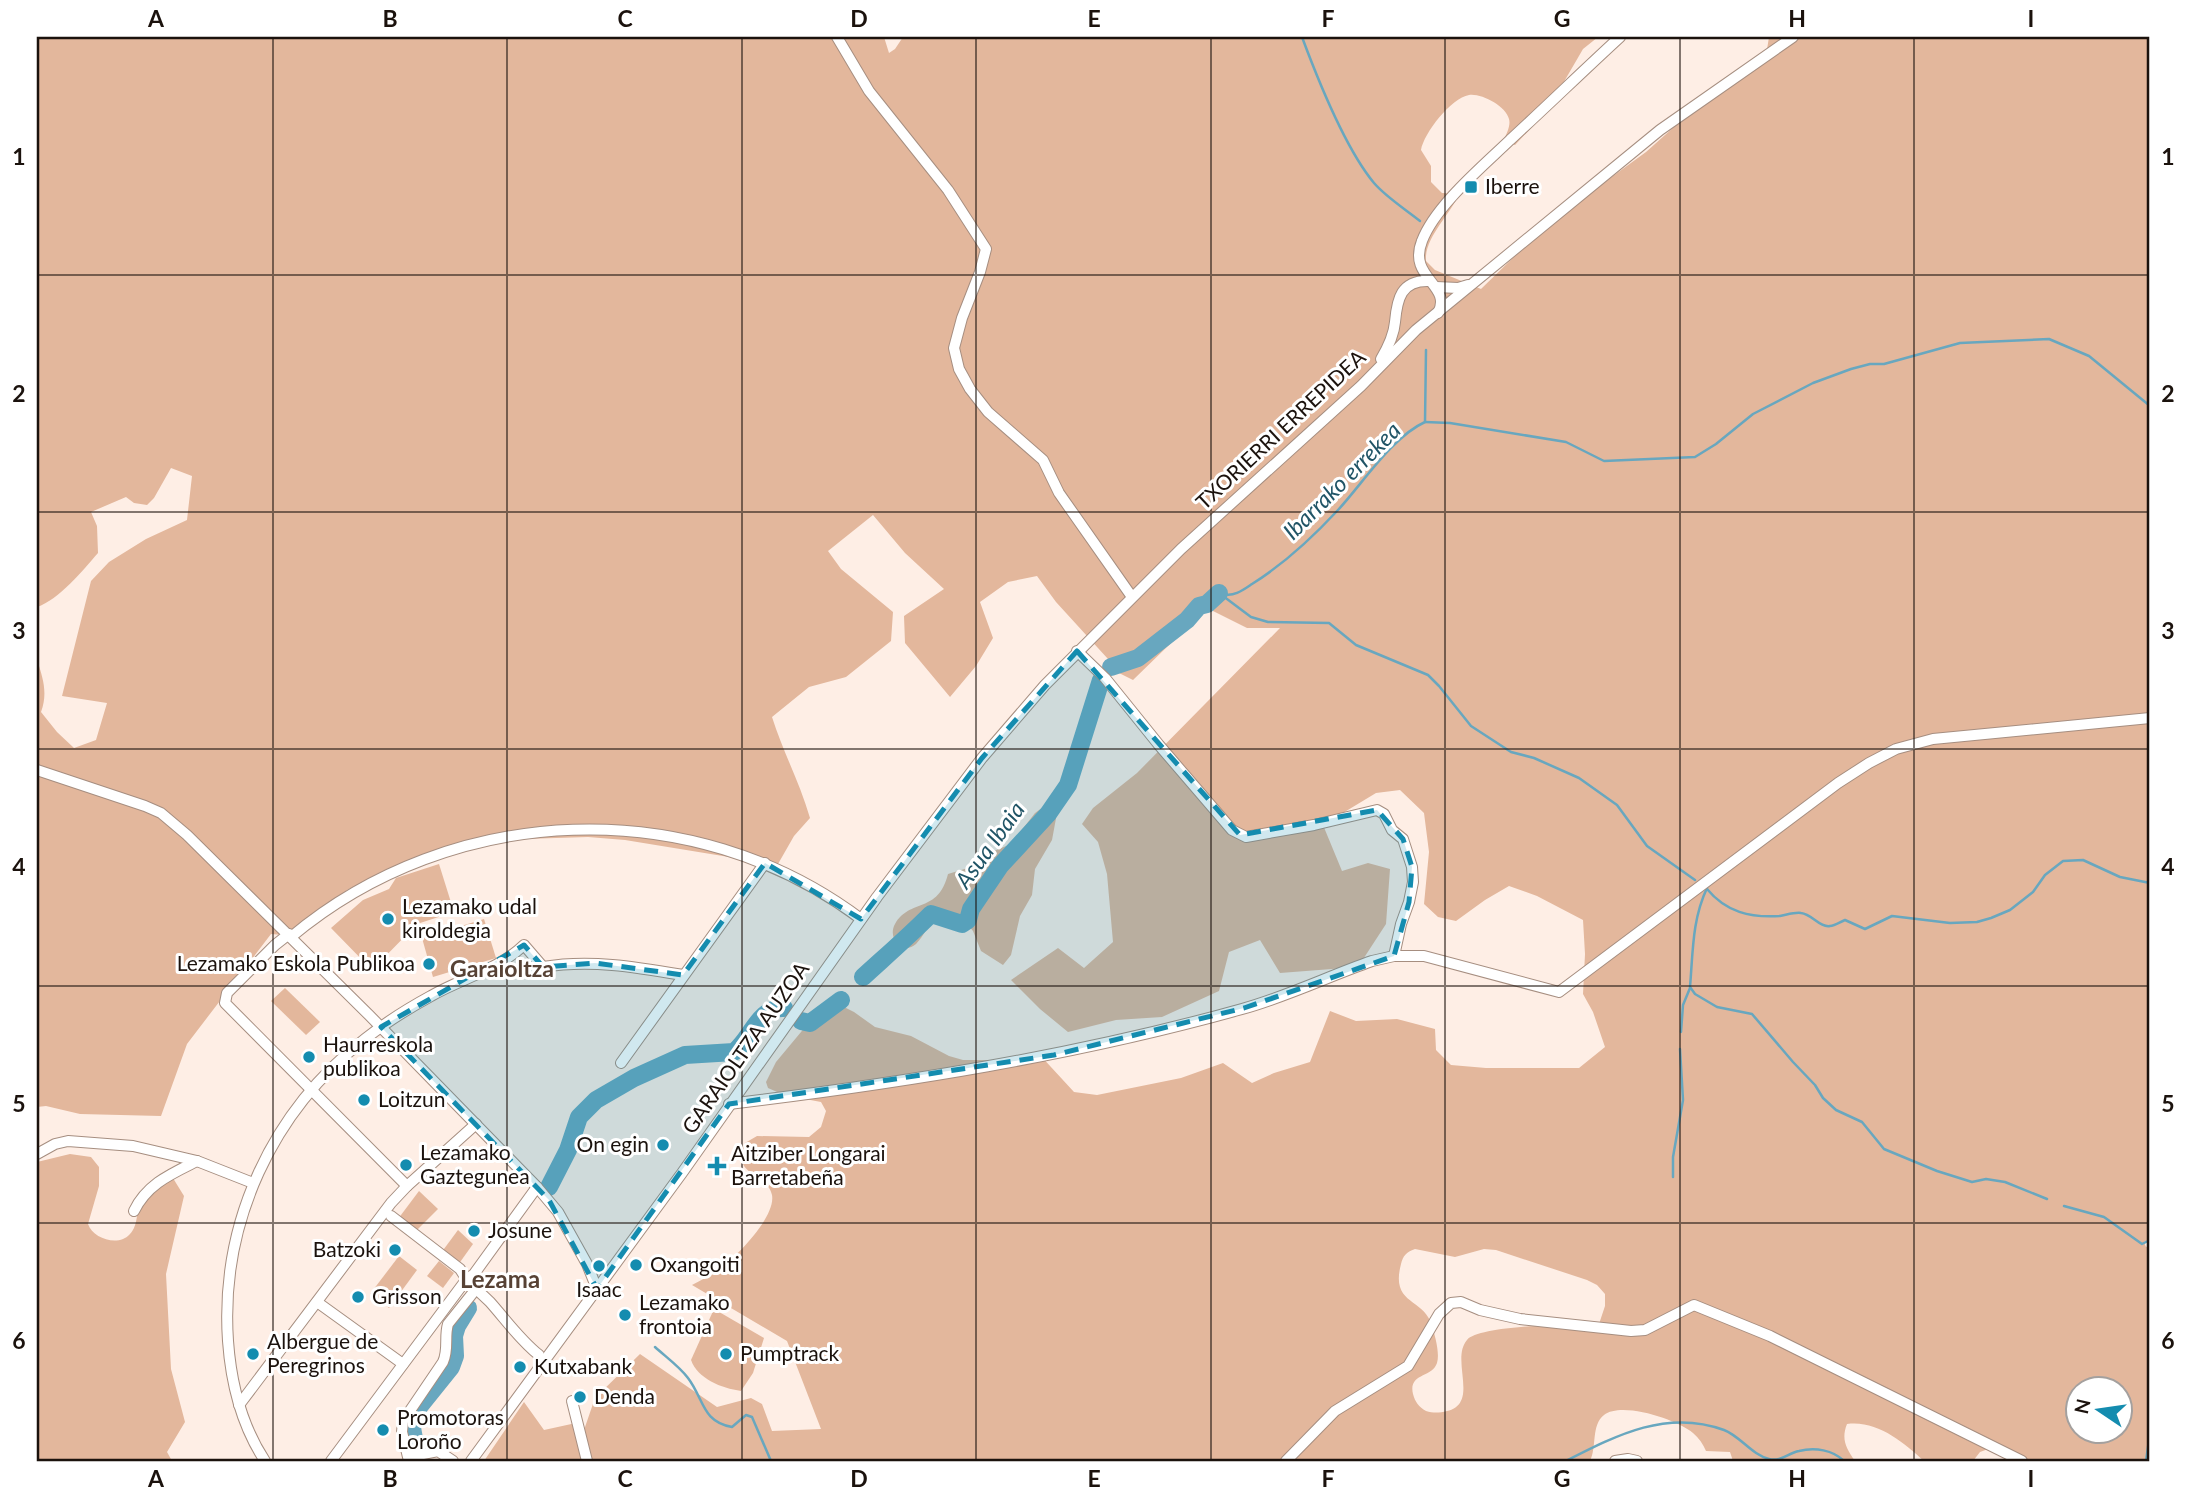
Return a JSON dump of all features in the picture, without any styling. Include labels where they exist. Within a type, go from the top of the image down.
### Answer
[{"type":"street","points":[[837,37],[869,91],[948,190],[986,248],[954,348],[964,379],[988,412],[1043,460],[1059,492],[1132,597]]},
{"type":"street","points":[[1437,316],[1442,302],[1422,270],[1419,256],[1428,229],[1449,201],[1480,168],[1620,37]]},
{"type":"street","name":"TXORIERRI ERREPIDEA","points":[[861,919],[1013,720],[1077,650],[1208,524],[1362,386],[1416,330],[1437,316],[1471,284],[1660,130],[1793,37]]},
{"type":"street","points":[[1376,370],[1387,349],[1395,322],[1396,305],[1404,289],[1417,281],[1458,288],[1471,284]]},
{"type":"street","points":[[1395,322],[1404,331],[1416,330]]},
{"type":"street","points":[[1077,650],[1105,678],[1232,830],[1240,835],[1246,837],[1314,825],[1377,810],[1384,814],[1392,830],[1403,839],[1412,867],[1413,882],[1394,956]]},
{"type":"street","points":[[729,1104],[911,1080],[1054,1055],[1244,1009],[1372,961],[1394,956],[1424,956],[1559,992],[1838,783],[1896,749],[1933,739],[2150,718]]},
{"type":"street","points":[[37,770],[128,800],[160,814],[187,835],[290,935],[537,1186],[558,1212],[597,1289]]},
{"type":"street","points":[[407,1186],[224,1000],[227,993],[275,945],[358,888],[406,866],[483,842],[520,834],[565,829],[604,829],[648,833],[710,845],[765,863],[832,898],[861,919]]},
{"type":"street","points":[[621,1063],[765,863]]},
{"type":"street","name":"GARAIOLTZA AUZOA","points":[[471,1461],[861,919]]},
{"type":"street","points":[[265,1461],[250,1434],[234,1383],[227,1324],[232,1256],[253,1183],[267,1153],[310,1089],[341,1058],[381,1027],[432,996],[515,954],[524,945],[543,967],[594,963],[683,975]]},
{"type":"street","points":[[239,1405],[391,1203],[476,1124]]},
{"type":"street","points":[[37,1154],[55,1144],[83,1141],[133,1146],[197,1161],[253,1183]]},
{"type":"street","points":[[134,1211],[141,1196],[158,1182],[197,1161]]},
{"type":"street","points":[[331,1461],[466,1280],[474,1274],[537,1186]]},
{"type":"street","points":[[391,1216],[460,1269],[466,1280],[526,1345],[539,1355]]},
{"type":"street","points":[[453,1461],[438,1451],[408,1457],[402,1432],[403,1421],[447,1354],[448,1324],[476,1289]]},
{"type":"street","points":[[317,1302],[403,1364]]},
{"type":"street","points":[[1286,1461],[1335,1411],[1408,1366],[1439,1314],[1451,1303],[1461,1302],[1480,1310],[1520,1319],[1631,1331],[1645,1330],[1694,1305],[1770,1336],[2022,1461]]},
{"type":"street","points":[[234,1383],[241,1386],[254,1385]]},
{"type":"street","points":[[572,1401],[587,1461]]},
{"type":"street","points":[[1615,1461],[1637,1461]]},
{"type":"highlighted area","points":[[1077,651],[1240,835],[1377,810],[1403,839],[1412,867],[1409,902],[1394,956],[1244,1008],[1054,1055],[729,1104],[597,1289],[549,1200],[381,1027],[524,945],[543,967],[595,963],[683,975],[765,863],[861,919],[982,758]]},
{"type":"shaded area","points":[[37,37],[884,37],[889,53],[903,37],[1598,37],[1583,49],[1547,111],[1515,145],[1504,140],[1509,122],[1503,109],[1492,101],[1474,95],[1454,102],[1433,126],[1423,143],[1421,150],[1431,166],[1431,182],[1442,193],[1459,194],[1433,235],[1426,252],[1426,261],[1435,270],[1481,289],[1519,252],[1598,187],[1646,152],[1693,110],[1765,62],[1769,37],[2150,37],[2150,1239],[2144,1242],[2146,1247],[2150,1245],[2150,1444],[2146,1461],[2025,1461],[1991,1448],[1980,1452],[1973,1461],[1924,1461],[1879,1429],[1869,1425],[1847,1424],[1845,1439],[1855,1461],[1733,1461],[1730,1452],[1706,1451],[1701,1441],[1686,1428],[1650,1414],[1623,1410],[1612,1411],[1600,1419],[1590,1461],[484,1461],[524,1402],[544,1430],[576,1423],[584,1430],[595,1398],[640,1354],[717,1407],[751,1398],[762,1404],[772,1431],[821,1429],[787,1341],[692,1285],[717,1271],[754,1236],[772,1204],[769,1188],[742,1162],[745,1143],[757,1136],[809,1137],[821,1127],[826,1111],[821,1102],[784,1095],[768,1088],[766,1082],[776,1062],[806,1026],[813,1024],[838,1004],[875,1027],[911,1036],[949,1056],[963,1060],[994,1060],[1039,1054],[1074,1092],[1097,1095],[1181,1078],[1223,1063],[1252,1083],[1310,1062],[1330,1011],[1356,1021],[1397,1019],[1435,1029],[1436,1050],[1451,1065],[1486,1068],[1579,1068],[1605,1047],[1593,1012],[1583,994],[1583,920],[1537,896],[1509,886],[1456,921],[1438,917],[1424,904],[1429,852],[1424,813],[1400,790],[1376,793],[1323,825],[1342,871],[1368,863],[1390,869],[1386,924],[1358,967],[1280,973],[1260,940],[1229,952],[1219,991],[1162,1017],[1116,1020],[1068,1032],[1011,980],[1058,948],[1084,968],[1113,942],[1107,874],[1098,842],[1082,824],[1093,808],[1137,773],[1280,628],[1247,628],[1207,608],[1133,680],[1111,669],[1108,659],[1056,602],[1037,576],[1008,582],[980,602],[993,638],[976,666],[950,697],[905,643],[904,616],[944,589],[905,553],[873,515],[828,551],[841,569],[893,612],[891,641],[846,677],[809,687],[772,717],[810,818],[794,836],[774,871],[729,857],[625,840],[588,837],[492,840],[418,858],[347,890],[295,936],[271,934],[187,1044],[161,1116],[80,1114],[46,1106],[37,1107],[37,660],[44,692],[41,712],[74,748],[96,740],[107,703],[62,696],[91,581],[109,562],[146,539],[187,520],[192,476],[171,468],[147,505],[134,503],[126,497],[91,512],[97,526],[98,553],[78,576],[37,607]],"holes":[[[1415,1249],[1455,1257],[1484,1249],[1496,1250],[1587,1280],[1597,1285],[1605,1294],[1605,1306],[1599,1324],[1529,1326],[1475,1335],[1467,1340],[1463,1348],[1462,1399],[1457,1406],[1447,1411],[1426,1411],[1416,1402],[1412,1387],[1417,1379],[1437,1363],[1437,1344],[1428,1317],[1409,1300],[1400,1287],[1401,1264],[1409,1251]]]},
{"type":"shaded area","points":[[1054,799],[1057,813],[1052,840],[1035,869],[1032,895],[1020,916],[1011,955],[1003,965],[981,951],[973,931],[967,924],[958,926],[935,917],[916,944],[906,948],[897,944],[893,929],[901,916],[938,895],[948,874],[971,867],[989,853],[1011,844],[1035,813]]},
{"type":"shaded area","name":"Lezamako udal kiroldegia","points":[[439,864],[454,912],[417,924],[372,970],[331,928],[363,900],[389,889],[396,878]]},
{"type":"shaded area","points":[[484,919],[496,958],[433,977],[422,938]]},
{"type":"shaded area","points":[[285,988],[320,1022],[306,1035],[271,1001]]},
{"type":"shaded area","points":[[70,1154],[91,1157],[99,1167],[99,1186],[88,1224],[95,1234],[107,1240],[119,1240],[130,1234],[135,1226],[143,1193],[168,1170],[184,1196],[166,1274],[171,1369],[185,1422],[167,1452],[172,1461],[37,1461],[37,1162]]},
{"type":"shaded area","points":[[419,1191],[438,1209],[415,1232],[398,1219]]},
{"type":"shaded area","points":[[458,1230],[473,1244],[458,1265],[441,1253]]},
{"type":"shaded area","points":[[399,1256],[417,1270],[389,1308],[370,1294]]},
{"type":"shaded area","points":[[439,1261],[454,1273],[443,1288],[427,1276]]},
{"type":"shaded area","name":"Pumptrack","points":[[714,1309],[764,1338],[753,1373],[741,1391],[711,1382],[694,1367],[691,1360]]},
{"type":"waterway","name":"Ibarrako errekea","points":[[1302,37],[1333,113],[1363,168],[1384,193],[1420,221]]},
{"type":"waterway","points":[[1425,422],[1450,423],[1566,442],[1604,461],[1695,457],[1753,414],[1813,383],[1851,369],[1884,364],[1960,343],[2049,339],[2089,356],[2150,406]]},
{"type":"waterway","name":"Ibarrako errekea","points":[[1223,594],[1231,595],[1242,591],[1298,550],[1338,510],[1390,449],[1425,422],[1426,350]]},
{"type":"waterway","points":[[1219,593],[1251,617],[1268,622],[1329,623],[1356,645],[1428,675],[1471,726],[1511,752],[1534,758],[1579,778],[1617,805],[1647,846],[1695,880]]},
{"type":"waterway","name":"Asua Ibaia","points":[[1111,667],[1138,658],[1187,620],[1199,606],[1207,604],[1219,593]]},
{"type":"waterway","name":"Asua Ibaia","points":[[863,977],[931,914],[962,924],[968,920],[971,909],[1000,866],[1048,814],[1068,785],[1101,680]]},
{"type":"waterway","points":[[1707,889],[1722,903],[1739,912],[1769,916],[1801,913],[1826,926],[1845,920],[1865,929],[1892,916],[1950,923],[1977,922],[1991,918],[2010,910],[2033,892],[2045,875],[2063,861],[2083,860],[2120,877],[2150,883]]},
{"type":"waterway","points":[[1707,888],[1698,912],[1694,936],[1690,987],[1695,994],[1717,1007],[1752,1014],[1815,1085],[1823,1098],[1836,1110],[1862,1122],[1884,1149],[1972,1182],[1986,1179],[2005,1182],[2047,1199]]},
{"type":"waterway","points":[[1681,1032],[1683,1005],[1690,988]]},
{"type":"waterway","name":"Asua Ibaia","points":[[801,1021],[810,1023],[841,1000]]},
{"type":"waterway","name":"Asua Ibaia","points":[[549,1187],[568,1150],[579,1117],[596,1100],[634,1078],[685,1055],[734,1052],[768,1012],[784,1008]]},
{"type":"waterway","points":[[1673,1177],[1673,1157],[1683,1100],[1680,1049]]},
{"type":"waterway","points":[[2064,1206],[2104,1217],[2142,1244],[2150,1240]]},
{"type":"waterway","name":"Asua Ibaia","points":[[418,1461],[411,1422],[414,1413],[451,1367],[455,1356],[454,1336],[468,1308]]},
{"type":"waterway","points":[[655,1347],[685,1374],[709,1415],[715,1420],[732,1427],[746,1415],[752,1417],[771,1461]]},
{"type":"waterway","points":[[1566,1461],[1623,1434],[1682,1422],[1724,1430],[1757,1454],[1769,1459],[1811,1449],[1829,1452],[1844,1461]]},
{"type":"waterway","points":[[2146,1461],[2150,1433]]},
{"type":"place","name":"Iberre","points":[[1471,187]]},
{"type":"place","name":"Lezamako udal kiroldegia","points":[[388,919]]},
{"type":"place","name":"Lezamako Eskola Publikoa","points":[[429,964]]},
{"type":"place","name":"Haurreskola publikoa","points":[[309,1057]]},
{"type":"place","name":"Loitzun","points":[[364,1100]]},
{"type":"place","name":"On egin","points":[[663,1145]]},
{"type":"place","name":"Lezamako Gaztegunea","points":[[406,1165]]},
{"type":"place","name":"Aitziber Longarai Barretabeña","points":[[717,1166]]},
{"type":"place","name":"Josune","points":[[474,1231]]},
{"type":"place","name":"Batzoki","points":[[395,1250]]},
{"type":"place","name":"Oxangoiti","points":[[636,1265]]},
{"type":"place","name":"Isaac","points":[[599,1266]]},
{"type":"place","name":"Grisson","points":[[358,1297]]},
{"type":"place","name":"Lezamako frontoia","points":[[625,1315]]},
{"type":"place","name":"Albergue de Peregrinos","points":[[253,1354]]},
{"type":"place","name":"Pumptrack","points":[[726,1354]]},
{"type":"place","name":"Kutxabank","points":[[520,1367]]},
{"type":"place","name":"Denda","points":[[580,1397]]},
{"type":"place","name":"Promotoras Loroño","points":[[383,1430]]},
{"type":"district","name":"Garaioltza","points":[[502,969]]},
{"type":"district","name":"Lezama","points":[[500,1280]]}]
